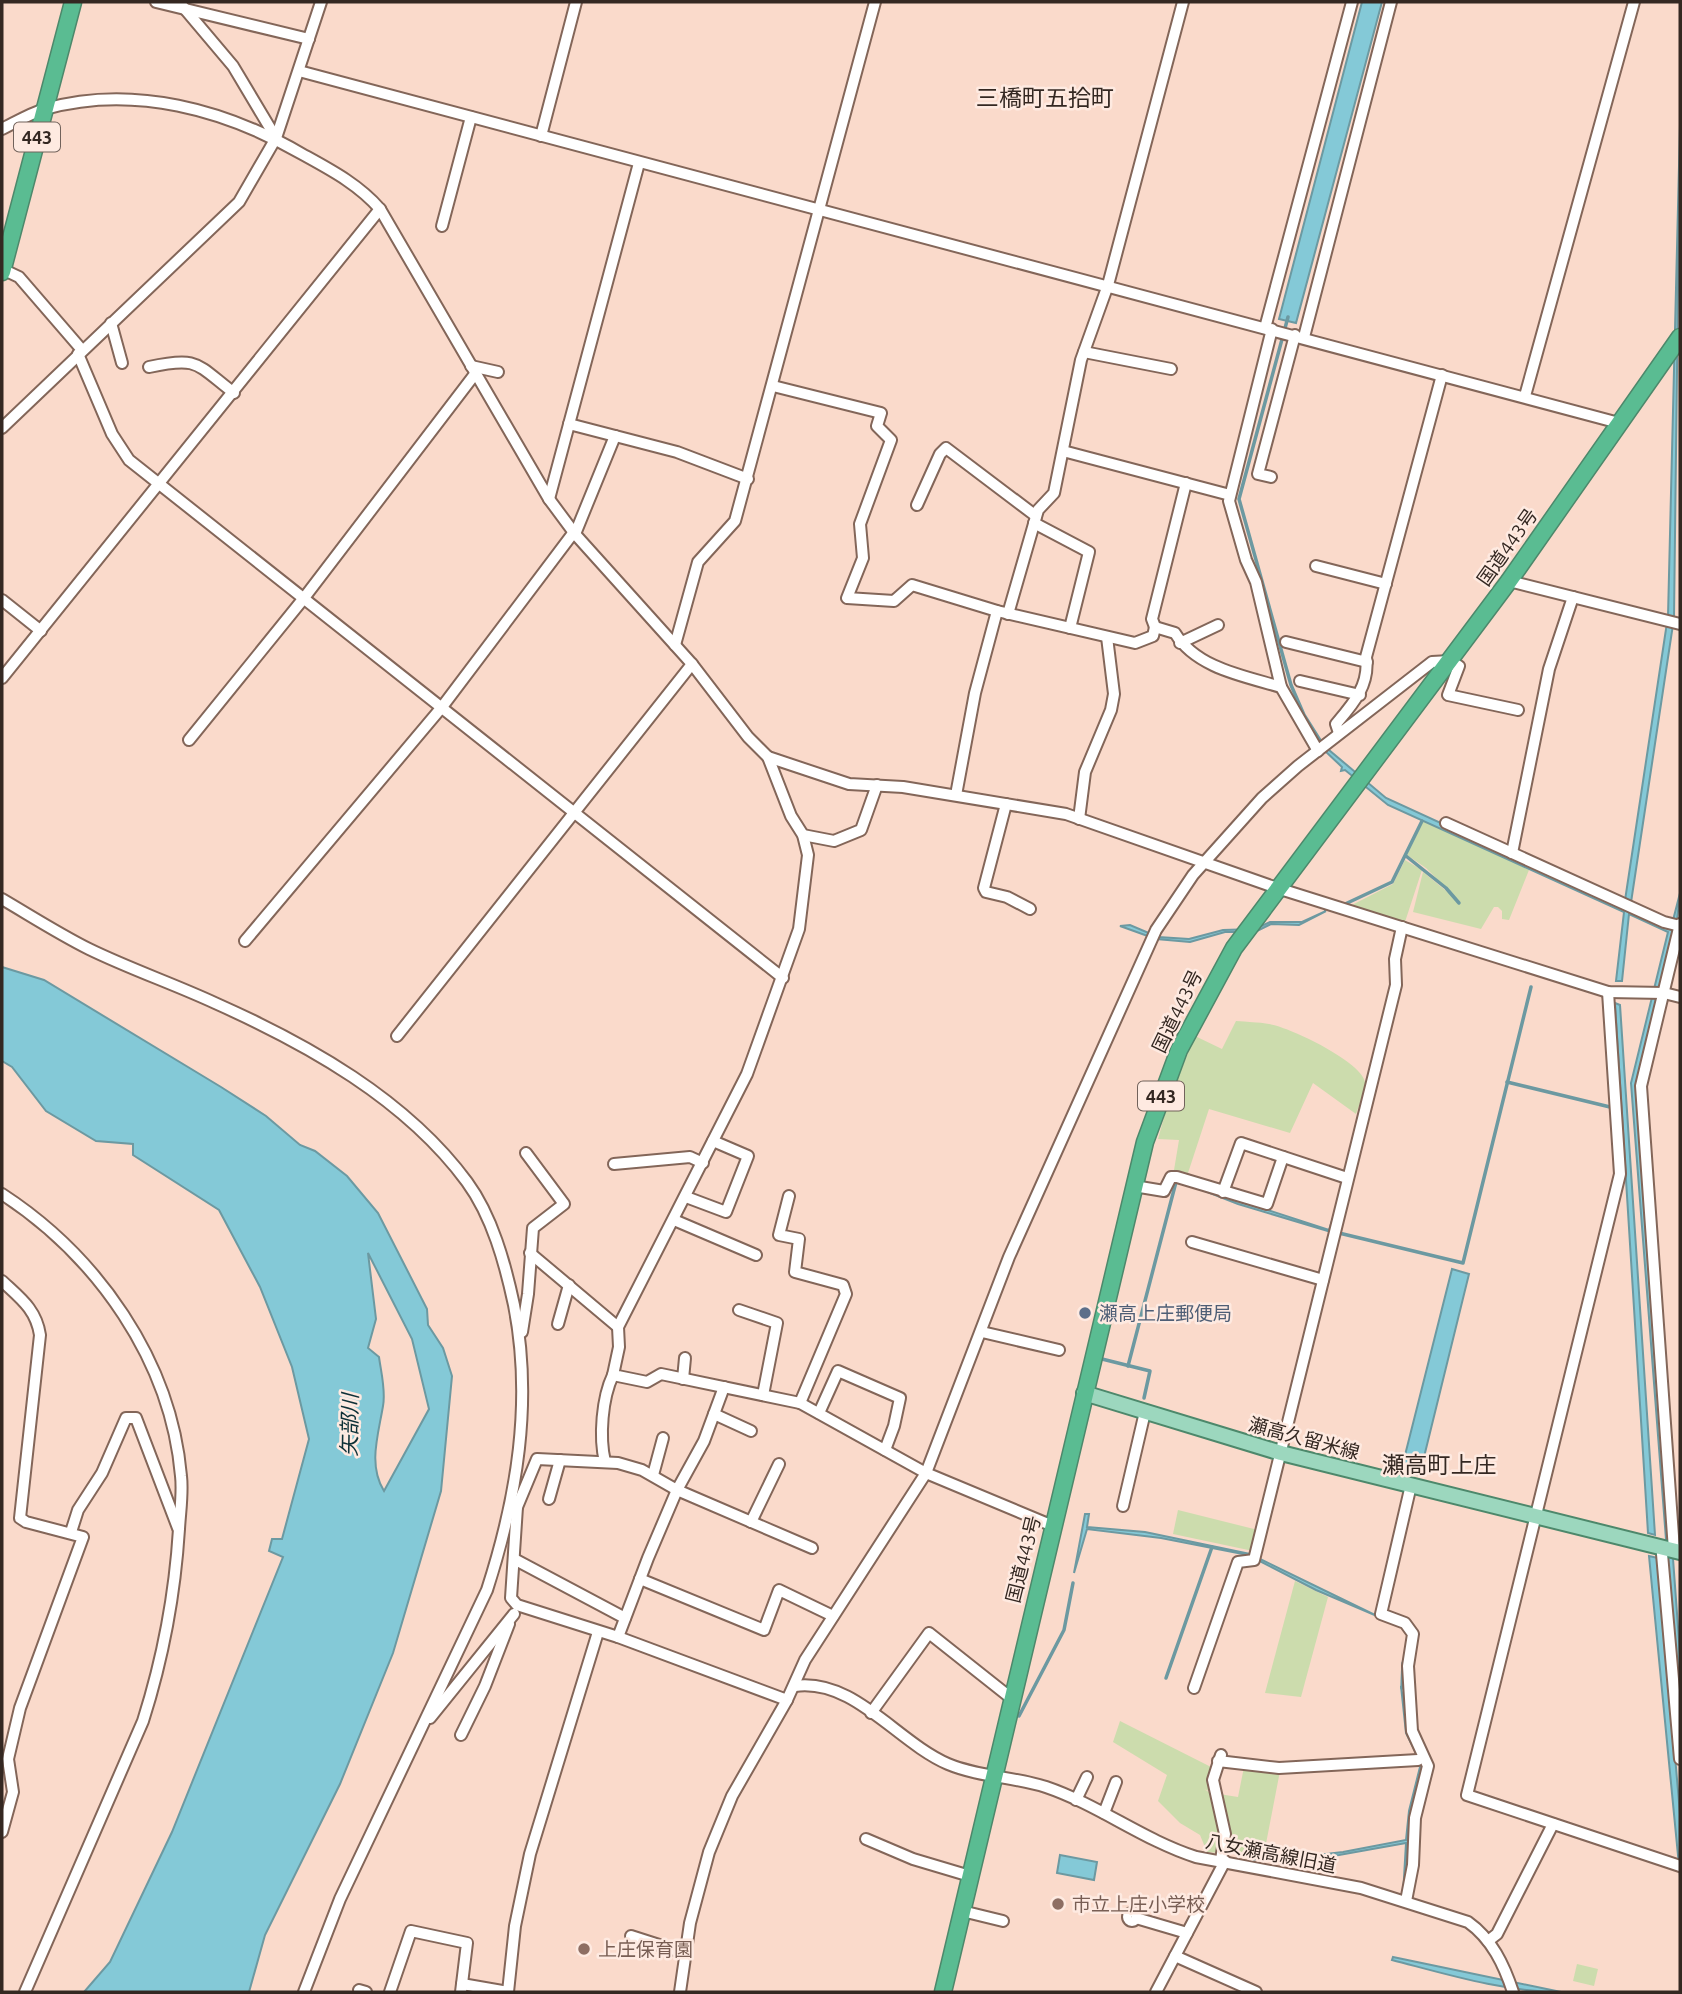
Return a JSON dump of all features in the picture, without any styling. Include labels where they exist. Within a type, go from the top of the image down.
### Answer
[{"type":"highway","name":"443","points":[[3,265],[64,2]]},
{"type":"highway","name":"443","points":[[2,233],[73,2]]},
{"type":"highway","name":"国道443号","points":[[943,1992],[1145,1142],[1160,1101],[1207,995],[1234,948],[1277,888],[1509,581],[1680,337]]},
{"type":"main road","name":"瀬高久留米線","points":[[1084,1393],[1281,1453],[1670,1551]]},
{"type":"street","points":[[156,2],[182,6],[309,39]]},
{"type":"street","points":[[2,428],[230,212],[249,186],[276,138],[321,2]]},
{"type":"street","points":[[541,136],[576,2]]},
{"type":"street","points":[[675,645],[698,562],[735,521],[875,2]]},
{"type":"street","points":[[956,795],[975,693],[1035,519],[1054,493],[1084,352],[1108,285],[1183,2]]},
{"type":"street","points":[[1318,751],[1281,687],[1256,582],[1246,560],[1230,495],[1268,328],[1352,2]]},
{"type":"street","points":[[1271,477],[1258,474],[1391,2]]},
{"type":"street","points":[[1525,396],[1634,2]]},
{"type":"street","points":[[182,6],[233,66],[276,138]]},
{"type":"street","points":[[299,71],[1619,423]]},
{"type":"street","points":[[2,129],[39,112],[111,100],[164,103],[246,125],[276,138],[344,177],[380,209],[549,499],[575,533],[692,664],[748,737],[768,757],[791,816],[803,835],[808,855],[804,909],[783,978],[747,1074],[618,1327],[619,1347],[608,1386],[601,1447],[605,1462]]},
{"type":"street","points":[[442,226],[471,117]]},
{"type":"street","points":[[549,499],[639,163]]},
{"type":"street","points":[[2,678],[380,209]]},
{"type":"street","points":[[3,265],[19,277],[80,352],[119,449],[160,485],[783,978]]},
{"type":"street","points":[[111,323],[122,363]]},
{"type":"street","points":[[1084,352],[1171,369]]},
{"type":"street","points":[[149,367],[181,360],[194,363],[234,393]]},
{"type":"street","points":[[473,370],[498,372]]},
{"type":"street","points":[[189,740],[304,598],[473,370]]},
{"type":"street","points":[[1339,733],[1336,724],[1360,695],[1386,584],[1442,374]]},
{"type":"street","points":[[773,386],[881,413],[877,426],[891,440],[860,524],[863,558],[847,598],[894,601],[912,585],[1002,612],[1135,643],[1153,636],[1155,627],[1152,619],[1186,484]]},
{"type":"street","points":[[569,424],[677,452],[748,479]]},
{"type":"street","points":[[245,941],[442,707],[575,533],[615,436]]},
{"type":"street","points":[[917,505],[940,454],[946,448],[1035,519],[1089,552],[1070,628]]},
{"type":"street","points":[[1063,451],[1230,495]]},
{"type":"street","points":[[1316,566],[1386,584]]},
{"type":"street","points":[[1509,581],[1680,624]]},
{"type":"street","points":[[1512,853],[1549,669],[1573,597]]},
{"type":"street","points":[[2,600],[41,631]]},
{"type":"street","points":[[1181,643],[1218,625]]},
{"type":"street","points":[[1155,627],[1175,633],[1181,643],[1223,671],[1281,687]]},
{"type":"street","points":[[1079,819],[1085,772],[1111,710],[1114,695],[1107,637]]},
{"type":"street","points":[[1286,642],[1367,662]]},
{"type":"street","points":[[680,1992],[684,1953],[709,1852],[732,1796],[795,1686],[806,1660],[926,1473],[1025,1220],[1143,953],[1181,891],[1262,798],[1339,733],[1432,662],[1450,661],[1459,666],[1448,695],[1518,710]]},
{"type":"street","points":[[397,1036],[692,664]]},
{"type":"street","points":[[1300,681],[1360,695]]},
{"type":"street","points":[[768,757],[849,783],[956,795],[1079,819],[1277,888],[1608,992],[1664,993],[1680,997]]},
{"type":"street","points":[[803,835],[834,841],[861,830],[877,785]]},
{"type":"street","points":[[1006,804],[984,888],[986,892],[1007,897],[1030,909]]},
{"type":"street","points":[[1446,823],[1664,922],[1680,925],[1640,1086],[1676,1509],[1670,1551],[1680,1759]]},
{"type":"street","points":[[2,900],[89,949],[218,1004],[285,1037],[343,1071],[420,1130],[467,1183],[484,1213],[509,1283],[520,1340],[521,1426],[514,1506],[511,1598],[515,1610],[485,1686],[461,1735]]},
{"type":"street","points":[[1194,1688],[1238,1562],[1255,1560],[1396,985],[1395,959],[1402,927]]},
{"type":"street","points":[[1608,992],[1620,1174],[1467,1795],[1680,1866]]},
{"type":"street","points":[[686,1197],[726,1212],[748,1156],[713,1141]]},
{"type":"street","points":[[1223,1192],[1241,1143],[1347,1178]]},
{"type":"street","points":[[520,1340],[528,1294],[533,1228],[564,1204],[526,1153]]},
{"type":"street","points":[[614,1164],[690,1157],[703,1163]]},
{"type":"street","points":[[1140,1186],[1164,1191],[1171,1177],[1177,1177],[1267,1204],[1283,1157]]},
{"type":"street","points":[[2,1194],[42,1223],[84,1263],[113,1299],[139,1340],[157,1382],[178,1453],[181,1477],[172,1605],[147,1708],[25,1992]]},
{"type":"street","points":[[789,1196],[779,1235],[799,1239],[795,1272],[844,1285],[846,1294],[800,1403]]},
{"type":"street","points":[[674,1220],[756,1255]]},
{"type":"street","points":[[1192,1242],[1323,1280]]},
{"type":"street","points":[[530,1253],[618,1327]]},
{"type":"street","points":[[2,1281],[31,1309],[37,1318],[40,1335],[20,1518],[83,1537],[20,1708],[5,1758],[13,1792],[2,1832]]},
{"type":"street","points":[[558,1324],[569,1285]]},
{"type":"street","points":[[739,1310],[777,1323],[763,1395]]},
{"type":"street","points":[[982,1332],[1059,1350]]},
{"type":"street","points":[[683,1379],[685,1358]]},
{"type":"street","points":[[819,1413],[838,1371],[900,1398],[885,1450]]},
{"type":"street","points":[[613,1375],[647,1382],[661,1374],[800,1403],[926,1473],[1053,1526]]},
{"type":"street","points":[[618,1637],[677,1490],[704,1441],[724,1387]]},
{"type":"street","points":[[1123,1506],[1145,1412]]},
{"type":"street","points":[[714,1415],[751,1431]]},
{"type":"street","points":[[71,1532],[78,1510],[102,1473],[126,1418],[136,1418],[179,1531]]},
{"type":"street","points":[[653,1475],[663,1438]]},
{"type":"street","points":[[304,1992],[317,1952],[340,1899],[487,1590],[514,1506],[537,1459],[618,1463],[653,1475],[677,1490],[812,1548]]},
{"type":"street","points":[[549,1499],[559,1460]]},
{"type":"street","points":[[751,1522],[779,1464]]},
{"type":"street","points":[[1406,1901],[1413,1865],[1415,1818],[1428,1766],[1412,1731],[1408,1665],[1413,1634],[1405,1623],[1381,1614],[1411,1485]]},
{"type":"street","points":[[514,1559],[625,1618]]},
{"type":"street","points":[[640,1579],[764,1630],[779,1590],[833,1616]]},
{"type":"street","points":[[422,1727],[515,1610]]},
{"type":"street","points":[[515,1610],[618,1637],[787,1700]]},
{"type":"street","points":[[390,1992],[411,1931],[467,1942],[461,1988],[508,1992],[515,1926],[530,1854],[598,1632]]},
{"type":"street","points":[[871,1713],[929,1633],[1012,1698]]},
{"type":"street","name":"八女瀬高線旧道","points":[[795,1686],[831,1688],[947,1763],[1046,1787],[1104,1813],[1171,1849],[1196,1857],[1361,1888],[1468,1922],[1488,1941],[1507,1974],[1513,1992]]},
{"type":"street","points":[[1156,1992],[1223,1861],[1225,1835],[1213,1780],[1220,1758],[1279,1768],[1418,1760]]},
{"type":"street","points":[[1076,1800],[1087,1777]]},
{"type":"street","points":[[1104,1813],[1116,1782]]},
{"type":"street","points":[[1488,1941],[1497,1934],[1553,1824]]},
{"type":"street","points":[[866,1839],[913,1859],[970,1876]]},
{"type":"street","points":[[962,1911],[1003,1921]]},
{"type":"street","points":[[1136,1918],[1187,1933]]},
{"type":"street","points":[[631,1936],[684,1953]]},
{"type":"street","points":[[1175,1956],[1256,1992]]},
{"type":"green space","points":[[1424,819],[1529,870],[1509,920],[1502,919],[1502,911],[1498,907],[1494,907],[1481,929],[1413,912],[1423,872],[1461,903],[1426,868],[1407,855]]},
{"type":"green space","points":[[1405,860],[1422,870],[1404,925],[1348,907],[1393,884]]},
{"type":"green space","points":[[1236,1021],[1279,1027],[1324,1047],[1352,1065],[1365,1082],[1356,1114],[1313,1083],[1290,1133],[1209,1109],[1188,1173],[1174,1170],[1179,1140],[1158,1139],[1169,1100],[1195,1036],[1222,1049]]},
{"type":"green space","points":[[1178,1510],[1258,1530],[1253,1551],[1173,1534]]},
{"type":"green space","points":[[1295,1581],[1328,1597],[1301,1697],[1265,1693]]},
{"type":"green space","points":[[1120,1721],[1213,1768],[1209,1791],[1204,1789],[1210,1793],[1217,1806],[1220,1822],[1219,1853],[1207,1852],[1200,1835],[1180,1823],[1158,1801],[1167,1775],[1113,1742]]},
{"type":"green space","points":[[1244,1767],[1280,1771],[1264,1854],[1228,1852],[1228,1822],[1219,1794],[1238,1797]]},
{"type":"green space","points":[[1577,1964],[1598,1969],[1594,1986],[1573,1981]]},
{"type":"water","points":[[1362,2],[1382,2],[1296,323],[1279,319]]},
{"type":"water","points":[[1680,125],[1674,618],[1630,909],[1671,928],[1680,893],[1676,929],[1638,1082],[1680,1654],[1680,1722],[1631,1083],[1668,932],[1629,914],[1622,981],[1616,981],[1624,912],[1388,805],[1345,770],[1341,771],[1342,767],[1324,750],[1323,741],[1329,750],[1386,798],[1624,907],[1668,616]]},
{"type":"water","points":[[1326,911],[1299,925],[1271,924],[1255,932],[1225,932],[1190,942],[1156,939],[1120,926],[1130,925],[1158,937],[1189,939],[1223,930],[1255,929],[1270,922],[1302,922]]},
{"type":"water","name":"矢部川","points":[[2,967],[44,980],[266,1116],[300,1145],[315,1151],[347,1176],[378,1213],[427,1309],[428,1325],[443,1348],[452,1376],[441,1491],[393,1653],[340,1784],[265,1935],[249,1992],[84,1992],[110,1962],[172,1832],[283,1557],[269,1551],[272,1539],[282,1539],[309,1439],[292,1367],[260,1287],[219,1210],[133,1155],[133,1144],[96,1141],[46,1111],[12,1067],[2,1061]],"holes":[[[368,1253],[412,1339],[429,1409],[384,1491],[375,1461],[384,1394],[379,1357],[368,1348],[376,1319]]]},
{"type":"water","points":[[1615,1003],[1620,1005],[1655,1535],[1648,1533]]},
{"type":"water","points":[[1182,1182],[1329,1230],[1339,1199],[1331,1232],[1238,1204]]},
{"type":"water","points":[[1452,1269],[1469,1274],[1424,1457],[1420,1457],[1418,1464],[1422,1465],[1420,1475],[1401,1471]]},
{"type":"water","points":[[1085,1514],[1089,1514],[1087,1527],[1145,1532],[1250,1554],[1377,1616],[1316,1590],[1248,1555],[1161,1538],[1087,1529],[1074,1573]]},
{"type":"water","points":[[1649,1556],[1658,1558],[1680,1814],[1680,1876]]},
{"type":"water","points":[[1401,1686],[1408,1734],[1423,1765],[1409,1828],[1403,1895],[1406,1843],[1339,1855],[1274,1860],[1343,1852],[1406,1840],[1409,1811],[1421,1763],[1406,1733]]},
{"type":"water","points":[[1060,1855],[1097,1862],[1094,1880],[1057,1873]]},
{"type":"water","points":[[1393,1957],[1561,1992],[1518,1989],[1475,1981],[1392,1960]]},
{"type":"waterway","points":[[1288,317],[1239,499],[1291,685],[1304,715],[1321,742]]},
{"type":"waterway","points":[[1343,905],[1392,882],[1422,821]]},
{"type":"waterway","points":[[1406,856],[1446,888],[1459,903]]},
{"type":"waterway","points":[[1339,1233],[1463,1263],[1531,987]]},
{"type":"waterway","points":[[1507,1082],[1610,1107]]},
{"type":"waterway","points":[[1128,1366],[1176,1182]]},
{"type":"waterway","points":[[1102,1359],[1150,1371],[1144,1398]]},
{"type":"waterway","points":[[1166,1678],[1212,1547]]},
{"type":"waterway","points":[[1019,1716],[1064,1630],[1073,1583]]},
{"type":"waterway","points":[[1402,1688],[1403,1663]]},
{"type":"waterway","points":[[1253,1859],[1263,1857]]},
{"type":"place","name":"瀬高上庄郵便局","points":[[1085,1313]]},
{"type":"place","name":"市立上庄小学校","points":[[1058,1904]]},
{"type":"place","name":"上庄保育園","points":[[584,1949]]},
{"type":"district","name":"三橋町五拾町","points":[[1045,97]]},
{"type":"district","name":"瀬高町上庄","points":[[1439,1464]]}]
